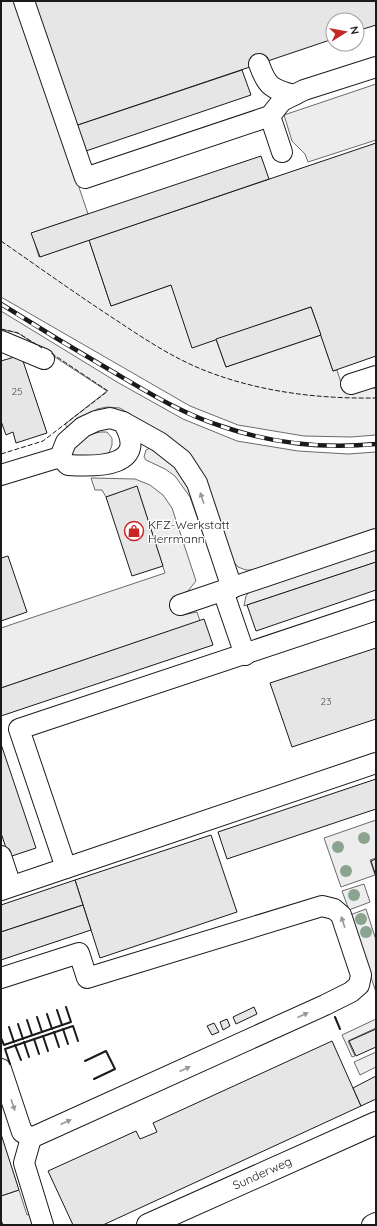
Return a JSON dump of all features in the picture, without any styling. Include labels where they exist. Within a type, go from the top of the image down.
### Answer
[{"type":"main road","name":"Sunderweg","points":[[148,1225],[376,1123]]},
{"type":"street","points":[[24,1],[84,178],[270,116],[282,101],[294,95],[376,67]]},
{"type":"street","points":[[259,64],[264,77],[275,89],[294,95]]},
{"type":"street","points":[[270,116],[282,152]]},
{"type":"street","points":[[1,341],[44,359]]},
{"type":"street","points":[[351,384],[376,376]]},
{"type":"street","points":[[60,457],[66,442],[83,427],[96,421],[110,418],[123,422],[159,442],[182,460],[197,483],[228,589],[245,655]]},
{"type":"street","points":[[60,457],[68,465],[92,466],[113,464],[125,457],[130,448],[130,434],[123,422]]},
{"type":"street","points":[[1,476],[60,457]]},
{"type":"street","points":[[180,605],[376,539]]},
{"type":"street","points":[[66,868],[19,729],[245,655],[376,610]]},
{"type":"street","points":[[1,856],[6,888],[376,763]]},
{"type":"street","points":[[1,978],[79,953],[87,978],[322,906],[334,909],[341,915],[361,976],[359,985],[352,992],[338,999],[31,1138],[24,1163],[43,1225]]},
{"type":"street","points":[[1,1069],[22,1132],[31,1138]]},
{"type":"street","points":[[372,1225],[376,1223]]},
{"type":"shaded area","points":[[1,1],[16,1],[88,214],[32,233],[39,257],[89,240],[111,306],[171,285],[216,339],[226,367],[321,335],[333,371],[337,370],[343,389],[376,388],[376,435],[351,437],[304,436],[238,425],[190,406],[1,297]]},
{"type":"shaded area","points":[[376,84],[376,140],[308,162],[305,154],[292,141],[284,115]]},
{"type":"shaded area","points":[[1,311],[117,382],[183,419],[237,441],[298,451],[348,454],[376,452],[376,562],[244,606],[246,596],[250,591],[254,570],[246,570],[238,567],[231,558],[153,429],[120,408],[107,407],[97,409],[68,428],[65,424],[107,391],[18,333],[1,329]]},
{"type":"shaded area","points":[[107,432],[112,438],[112,445],[109,453],[103,457],[70,455],[70,449],[90,434]]},
{"type":"shaded area","points":[[150,448],[176,466],[187,481],[216,570],[190,497],[175,476],[165,469],[146,460],[144,457],[146,450]]},
{"type":"shaded area","points":[[91,478],[135,479],[150,485],[163,495],[172,508],[196,581],[188,591],[177,596],[183,615],[197,612],[200,621],[1,688],[1,628],[165,573],[137,487],[106,497],[102,490],[95,490]]},
{"type":"shaded area","points":[[376,820],[376,858],[370,860],[375,875],[341,887],[324,838]]},
{"type":"shaded area","points":[[364,884],[370,902],[349,910],[342,891]]},
{"type":"shaded area","points":[[366,909],[376,940],[376,992],[350,915]]},
{"type":"shaded area","points":[[376,1019],[376,1028],[348,1041],[355,1056],[352,1057],[342,1035]]},
{"type":"shaded area","points":[[376,1052],[376,1067],[360,1075],[354,1062]]},
{"type":"shaded area","points":[[19,1190],[27,1215],[30,1214],[33,1225],[1,1225],[1,1196]]},
{"type":"building","points":[[33,1],[376,1],[376,25],[365,28],[365,12],[325,12],[325,42],[75,126]]},
{"type":"building","points":[[242,70],[251,95],[83,152],[75,126]]},
{"type":"building","points":[[376,143],[376,356],[333,371],[311,307],[192,348],[171,285],[111,306],[89,240]]},
{"type":"building","points":[[261,156],[269,179],[40,257],[31,233]]},
{"type":"building","points":[[311,307],[321,335],[226,367],[216,339]]},
{"type":"building","points":[[21,355],[47,433],[16,443],[13,432],[6,435],[1,421],[1,361]]},
{"type":"building","name":"KFZ-Werkstatt Herrmann","points":[[137,486],[163,566],[132,576],[106,497]]},
{"type":"building","points":[[8,556],[27,612],[1,621],[1,558]]},
{"type":"building","points":[[376,562],[376,590],[256,631],[247,605]]},
{"type":"building","points":[[204,619],[213,645],[1,716],[1,688]]},
{"type":"building","points":[[376,648],[376,719],[292,747],[270,683]]},
{"type":"building","points":[[1,744],[36,848],[9,857],[1,833]]},
{"type":"building","points":[[376,779],[376,809],[227,859],[218,832]]},
{"type":"building","points":[[211,835],[237,912],[100,958],[75,880]]},
{"type":"building","points":[[376,859],[376,876],[371,861]]},
{"type":"building","points":[[75,880],[83,905],[1,932],[1,905]]},
{"type":"building","points":[[83,905],[91,930],[1,960],[1,932]]},
{"type":"building","points":[[254,1007],[257,1014],[236,1024],[233,1017]]},
{"type":"building","points":[[227,1019],[230,1026],[223,1030],[220,1022]]},
{"type":"building","points":[[214,1023],[219,1032],[212,1035],[207,1026]]},
{"type":"building","points":[[376,1029],[376,1047],[356,1056],[349,1041]]},
{"type":"building","points":[[332,1041],[361,1106],[103,1225],[73,1225],[48,1171],[136,1131],[140,1139],[157,1132],[153,1123]]},
{"type":"building","points":[[376,1076],[376,1099],[361,1106],[353,1088]]},
{"type":"building","points":[[1,1134],[19,1190],[1,1196]]},
{"type":"railway","points":[[1,304],[72,348],[153,395],[207,421],[259,437],[297,443],[337,446],[376,444]]},
{"type":"fence","points":[[1,241],[140,336],[194,366],[247,384],[290,393],[333,397],[376,398]]},
{"type":"fence","points":[[1,329],[18,333],[42,348]]},
{"type":"fence","points":[[1,454],[43,441],[108,391],[51,353]]},
{"type":"fence","points":[[1,1220],[3,1225]]},
{"type":"wall","points":[[1,1038],[4,1045],[71,1022],[66,1007]]},
{"type":"wall","points":[[57,1010],[62,1025]]},
{"type":"wall","points":[[47,1014],[52,1029]]},
{"type":"wall","points":[[37,1017],[42,1032]]},
{"type":"wall","points":[[335,1017],[340,1029]]},
{"type":"wall","points":[[27,1020],[32,1035]]},
{"type":"wall","points":[[18,1024],[23,1039]]},
{"type":"wall","points":[[10,1064],[5,1049],[73,1026],[78,1041]]},
{"type":"wall","points":[[9,1027],[14,1042]]},
{"type":"wall","points":[[63,1029],[68,1044]]},
{"type":"wall","points":[[54,1032],[59,1047]]},
{"type":"wall","points":[[43,1036],[48,1051]]},
{"type":"wall","points":[[34,1039],[39,1054]]},
{"type":"wall","points":[[24,1042],[29,1057]]},
{"type":"wall","points":[[15,1045],[21,1060]]},
{"type":"wall","points":[[85,1061],[106,1051],[115,1069],[94,1079]]},
{"type":"place","name":"KFZ-Werkstatt Herrmann","points":[[134,531]]}]
